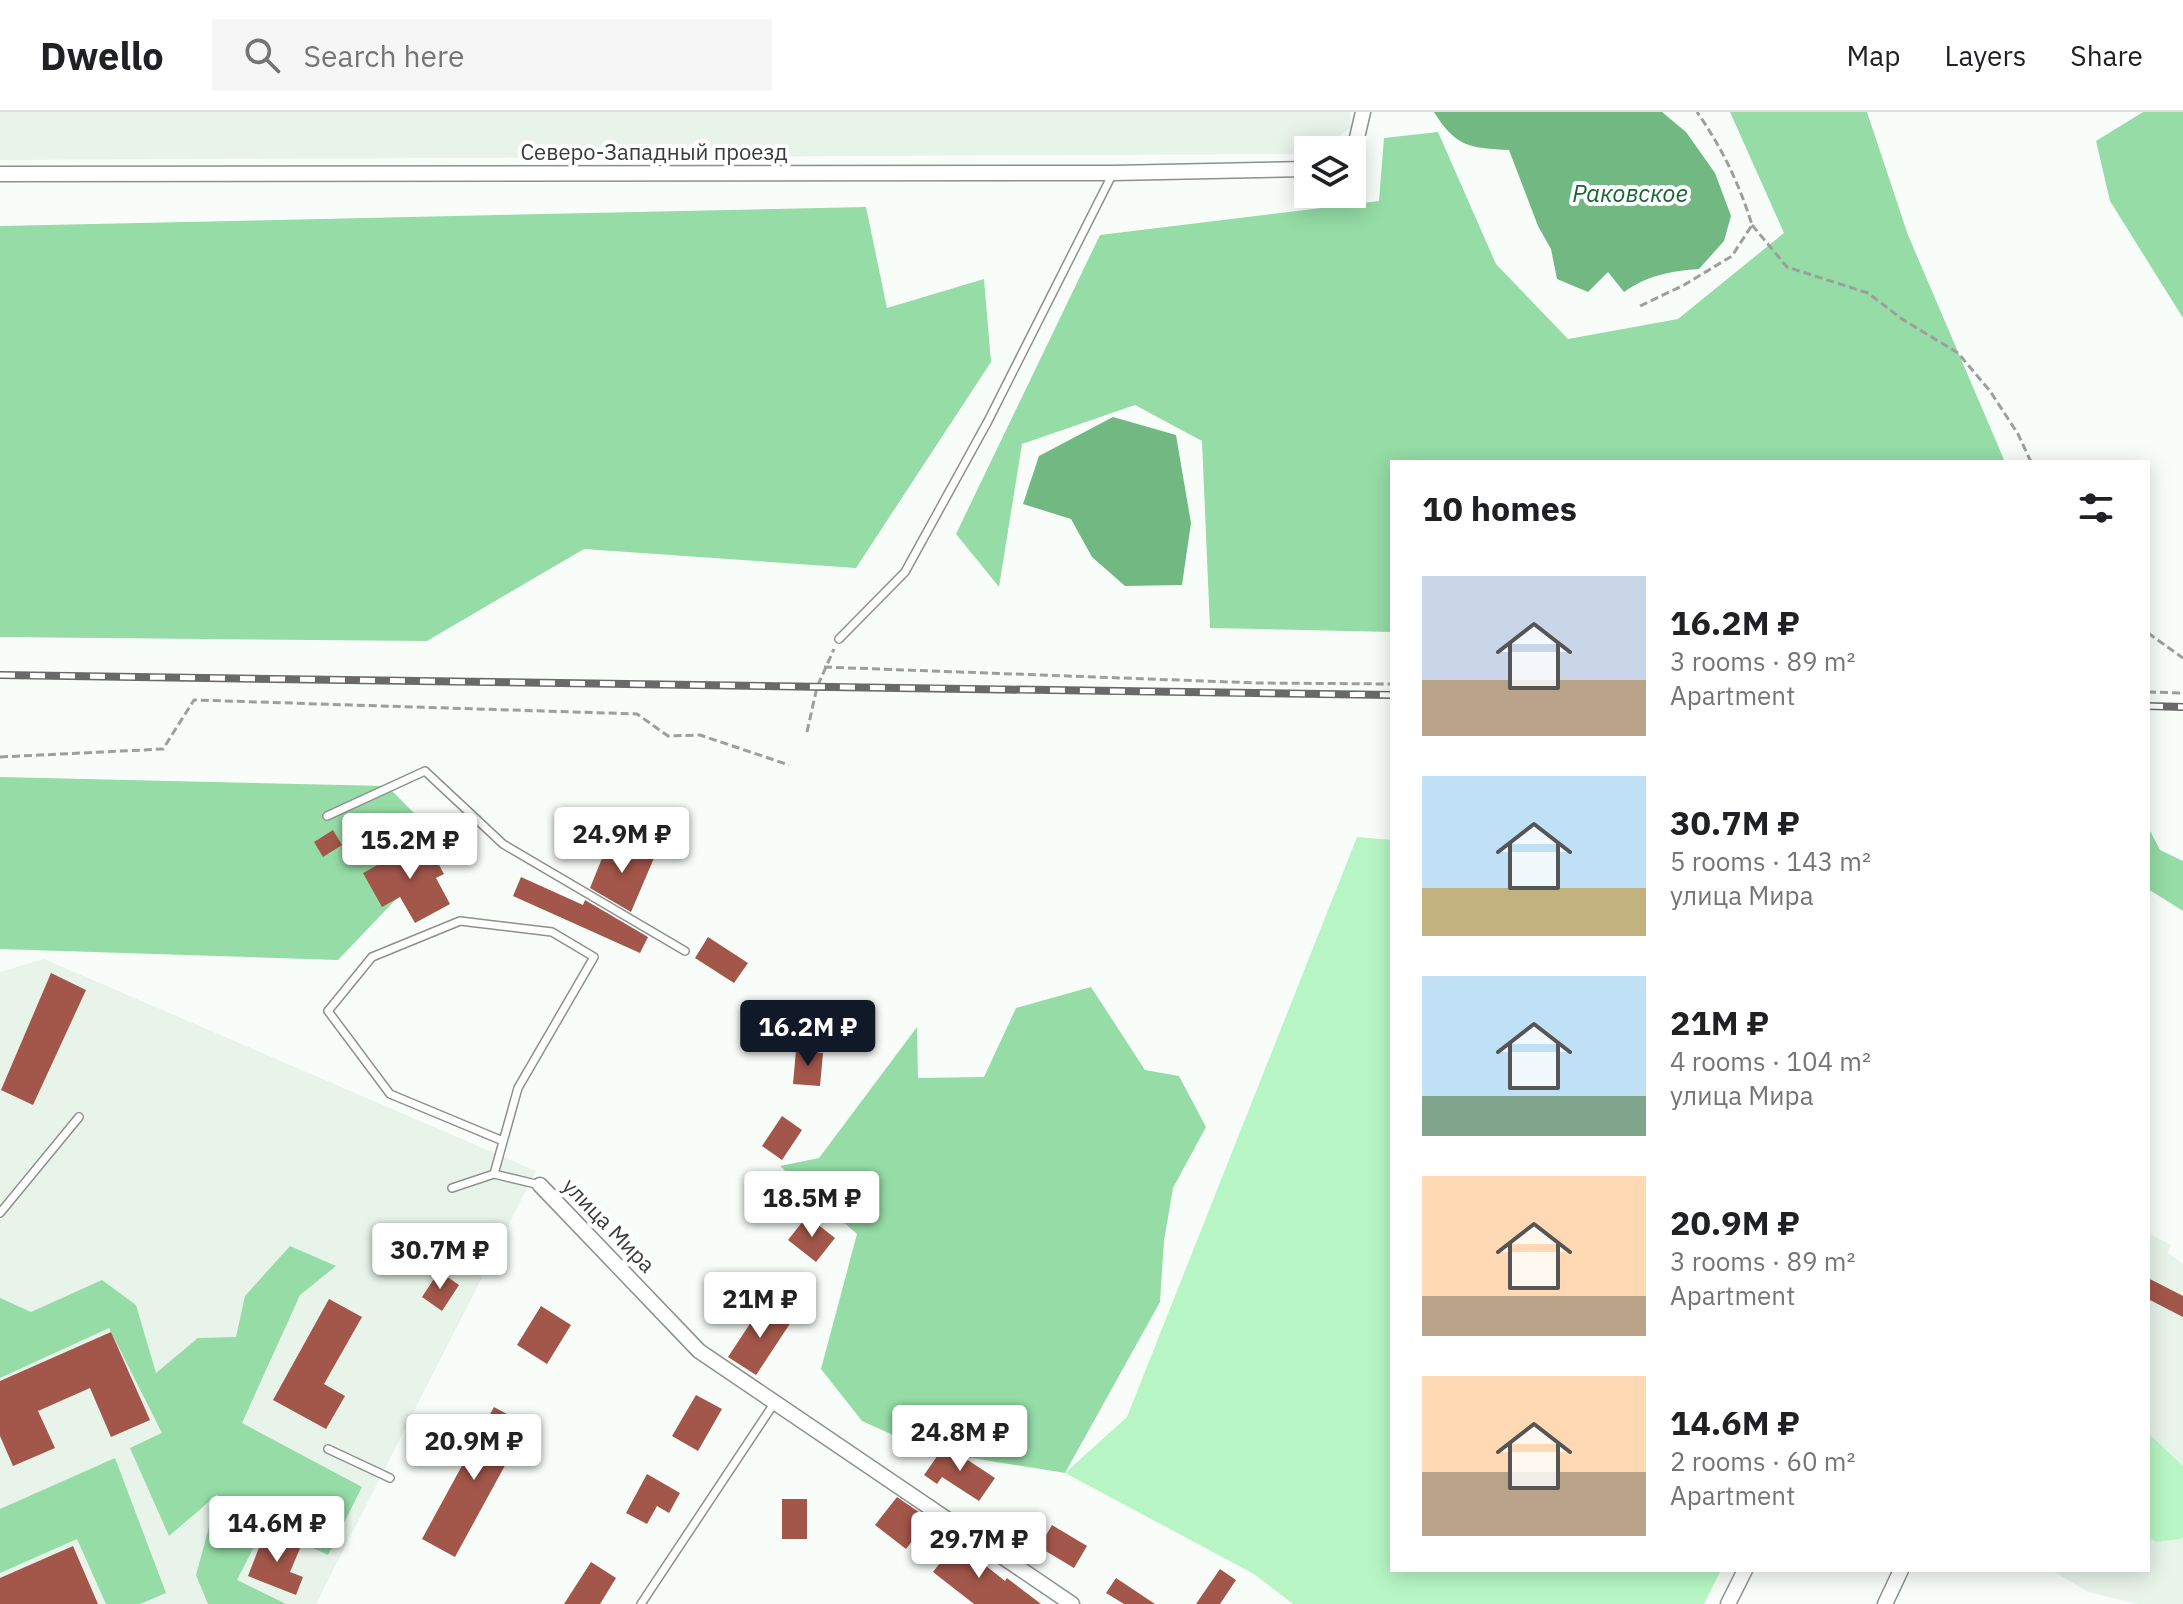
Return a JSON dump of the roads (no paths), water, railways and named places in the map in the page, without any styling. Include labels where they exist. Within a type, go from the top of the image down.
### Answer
[{"type":"street","points":[[1357,136],[1363,112]]},
{"type":"street","name":"Северо-Западный проезд","points":[[0,174],[1113,173],[1294,169]]},
{"type":"street","name":"улица Мира","points":[[540,1185],[699,1351],[1072,1604]]},
{"type":"street","points":[[1728,1604],[1744,1572]]},
{"type":"street","points":[[1885,1604],[1900,1572]]},
{"type":"lane","points":[[839,639],[905,572],[988,421],[1113,173]]},
{"type":"lane","points":[[327,816],[425,771],[503,844],[685,951]]},
{"type":"lane","points":[[494,1174],[518,1088],[594,957],[552,932],[460,921],[372,957],[328,1011],[390,1094],[503,1141]]},
{"type":"lane","points":[[0,1213],[79,1117]]},
{"type":"lane","points":[[452,1188],[494,1174],[540,1185]]},
{"type":"lane","points":[[641,1604],[775,1402]]},
{"type":"lane","points":[[328,1449],[390,1478]]},
{"type":"water","name":"Раковское","points":[[1434,112],[1662,112],[1686,132],[1715,173],[1731,216],[1724,241],[1699,269],[1660,275],[1624,292],[1608,272],[1588,292],[1557,279],[1551,249],[1538,226],[1509,150],[1466,144],[1450,133]]},
{"type":"water","points":[[1113,417],[1176,435],[1191,523],[1182,585],[1125,586],[1092,557],[1071,519],[1023,504],[1039,456]]},
{"type":"railway","points":[[0,675],[1390,695]]},
{"type":"railway","points":[[2150,706],[2183,707]]}]
